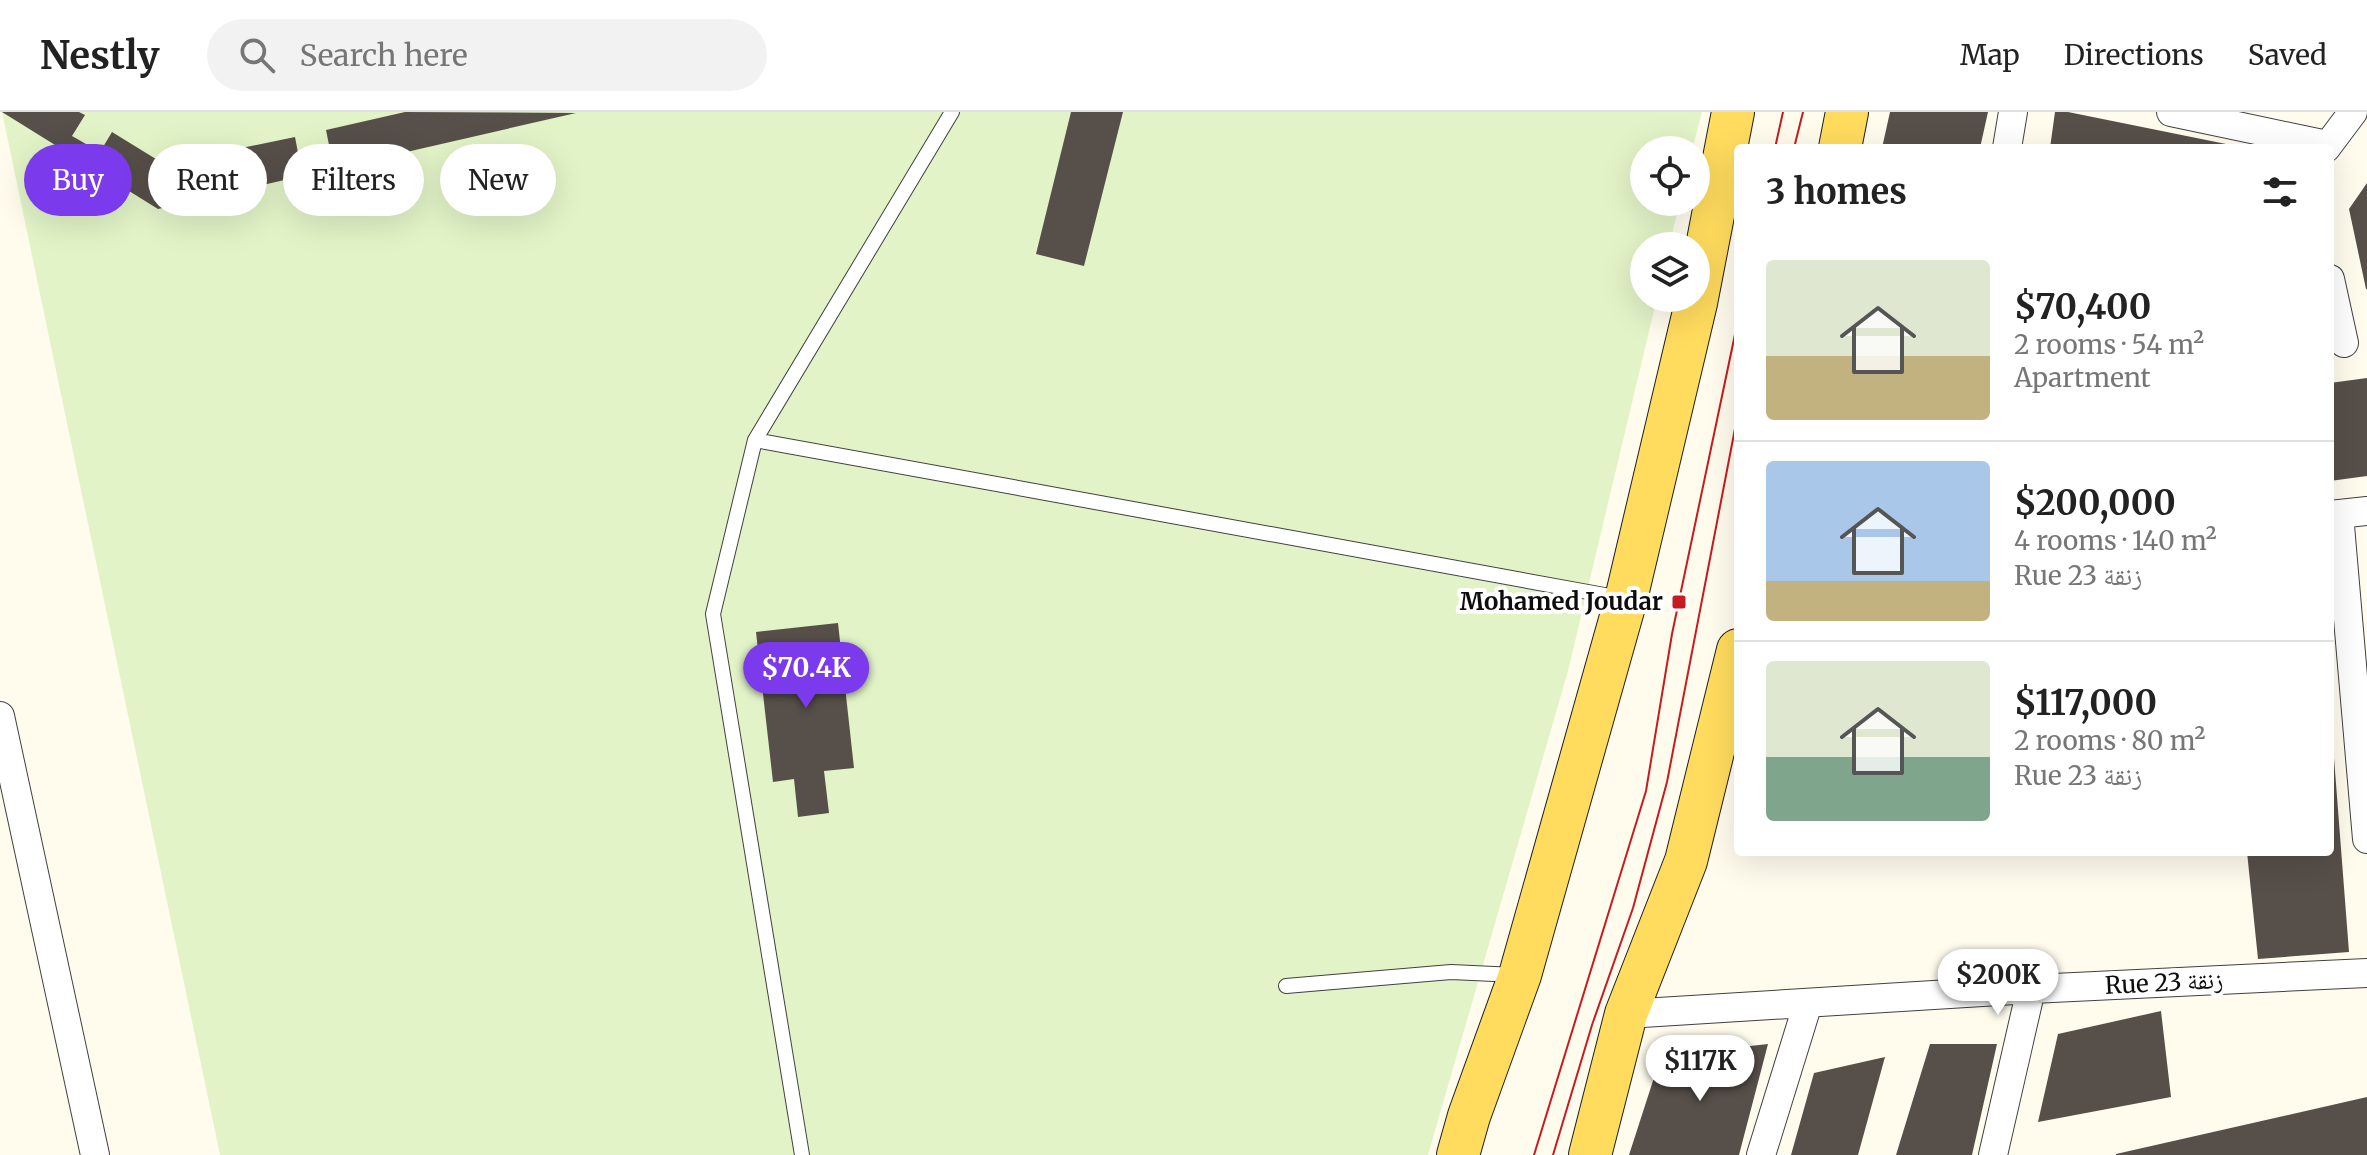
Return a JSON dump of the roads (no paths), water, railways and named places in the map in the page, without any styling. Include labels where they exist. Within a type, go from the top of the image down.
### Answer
[{"type":"main road","points":[[1458,1155],[1520,975],[1626,599],[1696,303],[1733,112]]},
{"type":"main road","points":[[1841,144],[1847,112]]},
{"type":"main road","points":[[1590,1155],[1626,1014],[1686,861],[1734,666]]},
{"type":"street","points":[[2008,144],[2013,112]]},
{"type":"street","points":[[2171,112],[2313,144]]},
{"type":"street","points":[[2328,144],[2353,112]]},
{"type":"street","points":[[2334,294],[2347,343]]},
{"type":"street","points":[[2345,513],[2367,839]]},
{"type":"street","points":[[0,716],[95,1155]]},
{"type":"street","name":"Rue 23 زنقة","points":[[1626,1014],[2031,989],[2367,973]]},
{"type":"street","points":[[1993,1155],[2031,989]]},
{"type":"street","points":[[1761,1155],[1808,1003]]},
{"type":"lane","points":[[802,1155],[713,614],[755,440],[952,112]]},
{"type":"lane","points":[[755,440],[1626,599]]},
{"type":"lane","points":[[1286,986],[1451,972],[1520,975]]},
{"type":"tram line","points":[[1776,144],[1783,112]]},
{"type":"tram line","points":[[1795,144],[1803,112]]},
{"type":"tram line","points":[[1534,1155],[1646,791],[1672,634],[1734,339]]},
{"type":"tram line","points":[[1553,1155],[1592,1025],[1633,908],[1667,782],[1734,434]]},
{"type":"place","name":"Mohamed Joudar","points":[[1679,602]]}]
